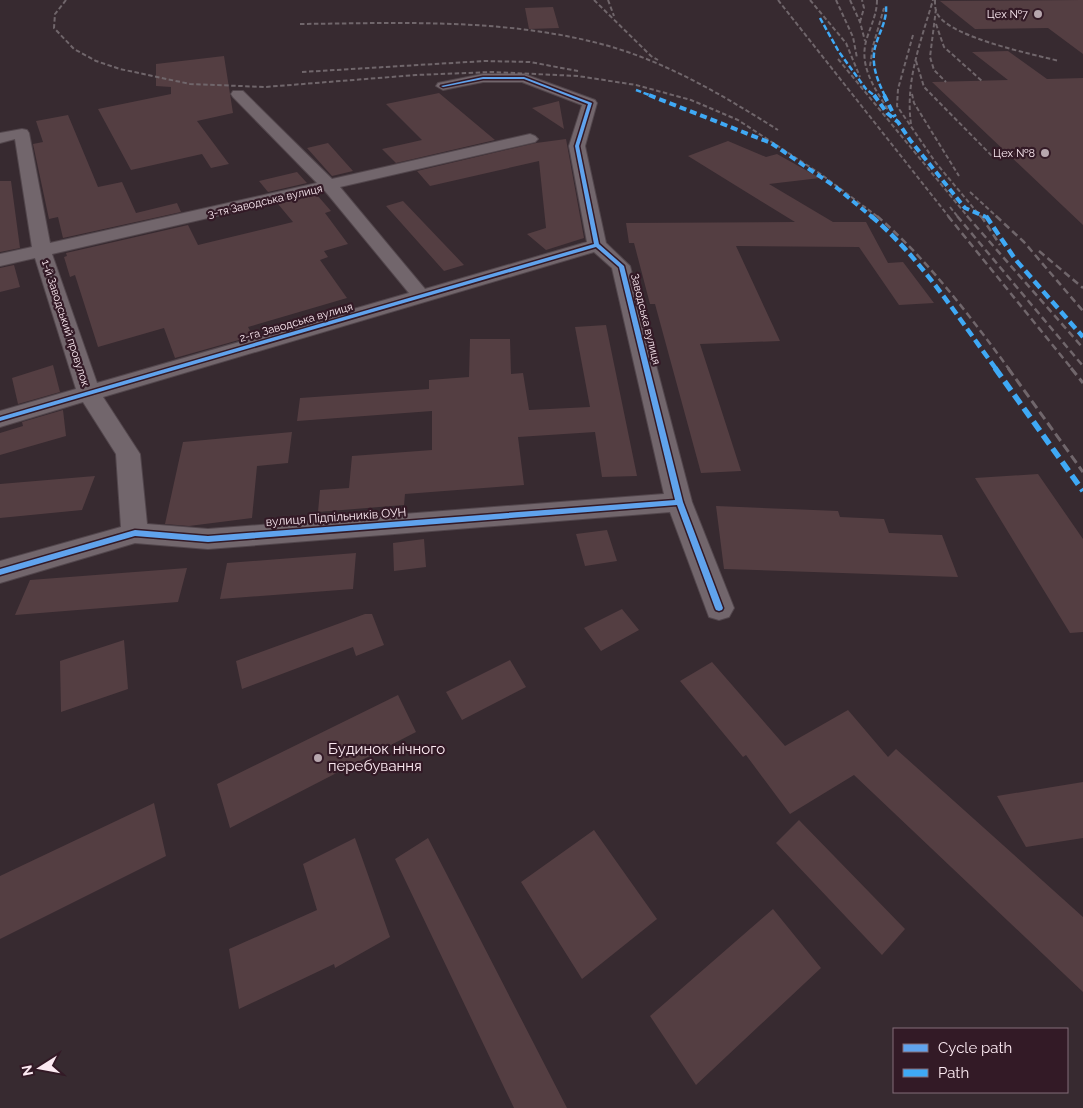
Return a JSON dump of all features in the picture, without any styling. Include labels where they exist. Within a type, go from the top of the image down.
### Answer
[{"type":"street","points":[[442,86],[483,78],[524,78],[590,103],[577,146],[597,245]]},
{"type":"street","points":[[238,94],[330,186],[422,297]]},
{"type":"street","name":"1-й Заводський провулок","points":[[0,138],[22,133],[42,250],[89,393],[128,454],[134,533]]},
{"type":"street","name":"3-тя Заводська вулиця","points":[[0,260],[330,186],[530,138]]},
{"type":"street","name":"2-га Заводська вулиця","points":[[0,419],[597,245]]},
{"type":"street","name":"Заводська вулиця","points":[[597,245],[621,266],[679,502],[719,608]]},
{"type":"street","name":"вулиця Підпільників ОУН","points":[[0,572],[134,533],[208,539],[679,502]]},
{"type":"building","name":"Цех №7","points":[[1083,0],[1083,54],[1048,28],[975,29],[940,1]]},
{"type":"building","points":[[553,7],[559,28],[529,29],[525,8]]},
{"type":"building","name":"Цех №8","points":[[1008,51],[1047,79],[1083,78],[1083,225],[932,82],[1008,80],[972,52]]},
{"type":"building","points":[[224,56],[233,113],[197,121],[229,164],[211,168],[202,154],[131,170],[98,109],[171,94],[171,87],[156,86],[156,64]]},
{"type":"building","points":[[439,93],[495,140],[396,163],[382,149],[422,140],[386,104]]},
{"type":"building","points":[[559,101],[564,129],[532,108]]},
{"type":"building","points":[[68,115],[98,187],[122,182],[136,213],[177,203],[181,212],[63,238],[58,217],[49,219],[33,144],[43,142],[36,121]]},
{"type":"building","points":[[566,139],[584,238],[546,250],[527,234],[546,228],[539,161],[430,186],[417,171],[536,143]]},
{"type":"building","points":[[728,141],[766,157],[777,154],[820,178],[769,184],[833,222],[866,222],[888,263],[903,262],[934,303],[899,305],[859,247],[736,246],[780,341],[700,344],[741,471],[701,473],[655,304],[650,304],[634,243],[629,243],[626,223],[795,222],[688,156]]},
{"type":"building","points":[[328,143],[353,171],[332,176],[307,148]]},
{"type":"building","points":[[297,172],[307,183],[268,192],[259,181]]},
{"type":"building","points":[[0,181],[11,181],[20,248],[0,252]]},
{"type":"building","points":[[317,195],[331,211],[325,213],[348,244],[324,251],[328,257],[320,260],[347,298],[248,327],[253,336],[175,358],[164,328],[98,347],[75,275],[70,277],[64,257],[67,256],[66,253],[188,225],[198,245],[293,222],[278,204]]},
{"type":"building","points":[[403,201],[464,265],[444,271],[386,206]]},
{"type":"building","points":[[14,265],[20,287],[0,292],[0,268]]},
{"type":"building","points":[[606,325],[637,476],[602,477],[595,432],[518,437],[524,485],[405,494],[404,505],[318,512],[320,490],[349,488],[352,456],[432,450],[432,411],[297,421],[300,398],[429,389],[429,380],[469,377],[470,339],[510,339],[511,374],[523,373],[529,410],[590,407],[575,327]]},
{"type":"building","points":[[53,365],[60,392],[18,404],[12,378]]},
{"type":"building","points":[[63,410],[66,436],[0,455],[0,433],[23,426],[22,422]]},
{"type":"building","points":[[292,432],[288,463],[257,466],[252,518],[189,526],[165,524],[183,442]]},
{"type":"building","points":[[1038,474],[1083,539],[1083,632],[1070,633],[975,478]]},
{"type":"building","points":[[95,476],[82,510],[0,518],[0,484]]},
{"type":"building","points":[[716,506],[838,511],[840,517],[884,519],[889,533],[942,535],[958,577],[724,569]]},
{"type":"building","points":[[607,530],[617,561],[585,566],[576,534]]},
{"type":"building","points":[[424,539],[426,567],[394,571],[393,543]]},
{"type":"building","points":[[356,553],[353,589],[220,599],[227,563]]},
{"type":"building","points":[[187,568],[178,602],[15,615],[30,580]]},
{"type":"building","points":[[622,609],[639,630],[601,651],[584,628]]},
{"type":"building","points":[[365,614],[372,614],[384,645],[356,656],[353,647],[242,689],[236,661]]},
{"type":"building","points":[[124,640],[128,689],[61,712],[60,661]]},
{"type":"building","points":[[510,660],[526,687],[462,720],[446,692]]},
{"type":"building","points":[[712,662],[785,746],[848,710],[888,757],[896,749],[1083,917],[1083,992],[854,775],[790,814],[746,755],[743,757],[680,681]]},
{"type":"building","name":"Будинок нічного перебування","points":[[398,695],[416,732],[230,828],[217,784]]},
{"type":"building","points":[[1083,782],[1083,838],[1026,847],[997,796]]},
{"type":"building","points":[[154,803],[166,856],[0,939],[0,876]]},
{"type":"building","points":[[799,820],[905,929],[882,955],[776,843]]},
{"type":"building","points":[[594,830],[657,919],[582,979],[521,882]]},
{"type":"building","points":[[355,838],[390,937],[335,968],[334,964],[239,1009],[229,949],[317,910],[303,864]]},
{"type":"building","points":[[428,838],[567,1108],[514,1108],[395,859]]},
{"type":"building","points":[[773,909],[821,968],[696,1085],[650,1016]]},
{"type":"railway","points":[[66,0],[55,14],[54,28],[74,49],[96,61],[120,69],[190,84],[265,87],[416,75],[492,72],[578,76],[636,85],[691,100],[738,120],[822,175],[878,217]]},
{"type":"railway","points":[[594,0],[651,56],[658,60]]},
{"type":"railway","points":[[608,0],[614,16]]},
{"type":"railway","points":[[778,0],[949,217]]},
{"type":"railway","points":[[810,0],[846,43],[860,77]]},
{"type":"railway","points":[[836,0],[853,37],[857,58]]},
{"type":"railway","points":[[850,0],[860,22]]},
{"type":"railway","points":[[860,22],[864,8],[862,0]]},
{"type":"railway","points":[[877,0],[875,15],[867,38],[865,57],[869,76],[888,110]]},
{"type":"railway","points":[[911,124],[910,92],[912,77],[933,0]]},
{"type":"railway","points":[[935,0],[936,9]]},
{"type":"railway","points":[[870,66],[873,46],[884,8]]},
{"type":"railway","points":[[936,9],[938,15],[946,23],[959,31],[994,44],[1059,61]]},
{"type":"railway","points":[[936,9],[930,57],[934,70],[946,82]]},
{"type":"railway","points":[[860,22],[865,41]]},
{"type":"railway","points":[[300,24],[453,24],[492,26],[568,36],[628,52],[673,70],[778,130]]},
{"type":"railway","points":[[936,24],[944,47],[982,81]]},
{"type":"railway","points":[[913,35],[898,89],[897,106],[936,163],[981,217]]},
{"type":"railway","points":[[838,59],[968,217]]},
{"type":"railway","points":[[302,72],[485,61],[530,62],[578,71]]},
{"type":"railway","points":[[916,61],[924,87],[992,156]]},
{"type":"railway","points":[[912,94],[914,103],[959,176]]},
{"type":"railway","points":[[970,192],[997,217]]},
{"type":"railway","points":[[950,207],[958,217]]},
{"type":"railway","points":[[877,216],[931,270],[963,308],[1009,369]]},
{"type":"railway","points":[[948,216],[1072,369]]},
{"type":"railway","points":[[957,216],[1083,366]]},
{"type":"railway","points":[[967,216],[1083,348]]},
{"type":"railway","points":[[981,216],[1000,245]]},
{"type":"railway","points":[[996,216],[1024,242],[1083,311]]},
{"type":"railway","points":[[1039,251],[1083,288]]},
{"type":"railway","points":[[1008,368],[1083,472]]},
{"type":"railway","points":[[1071,368],[1083,383]]},
{"type":"marked path","points":[[886,6],[885,20],[874,52],[874,62],[878,81],[895,117]]},
{"type":"marked path","points":[[820,18],[839,52],[866,89],[873,94],[887,113],[898,122],[910,140],[965,208],[985,215],[1015,259],[1083,337]]},
{"type":"marked path","points":[[636,90],[771,143],[837,188],[890,232],[914,258],[956,314],[1083,491]]},
{"type":"cycle path","points":[[443,86],[483,78],[524,78],[590,103],[577,146],[597,245],[621,266],[679,502],[719,608]]},
{"type":"cycle path","points":[[0,419],[597,245]]},
{"type":"cycle path","points":[[0,572],[135,533],[208,539],[679,502]]},
{"type":"place","name":"Цех №7","points":[[1038,14]]},
{"type":"place","name":"Цех №8","points":[[1045,153]]},
{"type":"place","name":"Будинок нічного перебування","points":[[318,758]]}]
